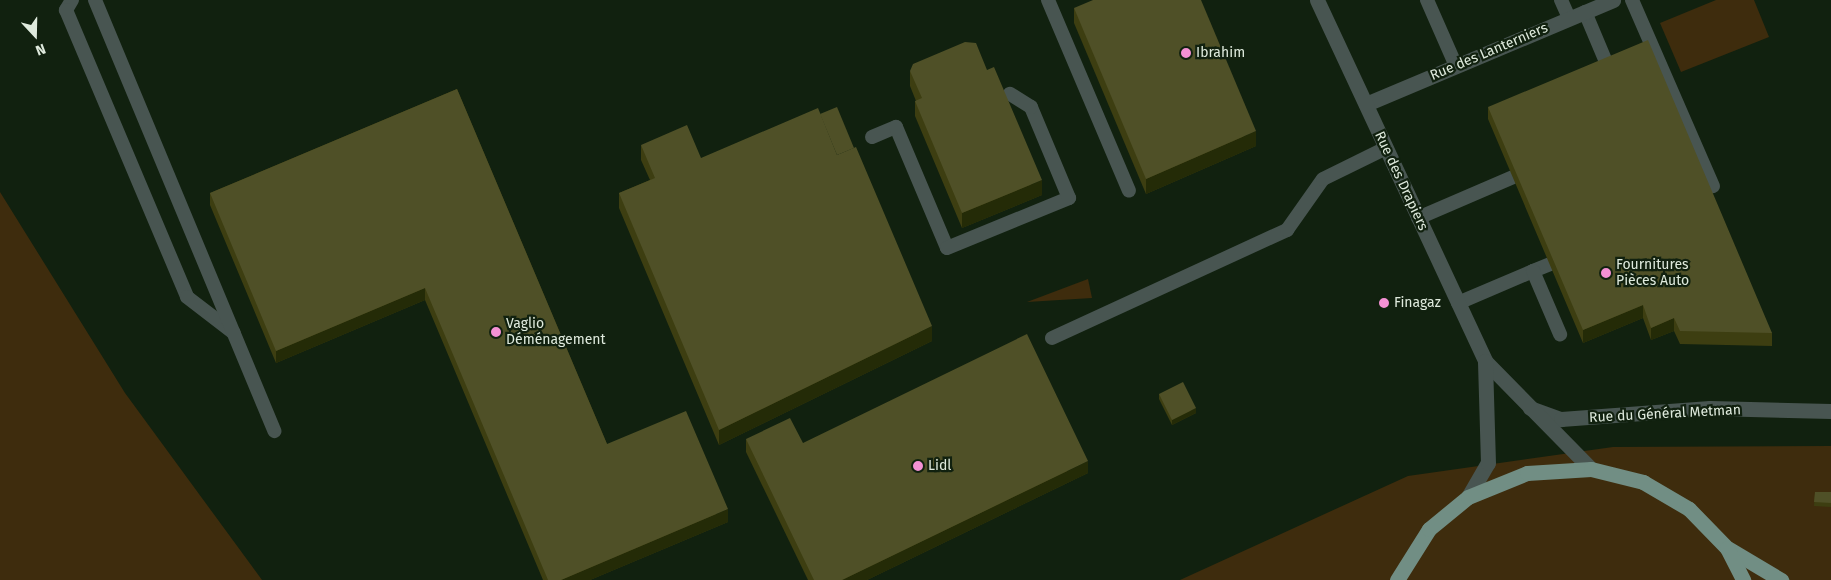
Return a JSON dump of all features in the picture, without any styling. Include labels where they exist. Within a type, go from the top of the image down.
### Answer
[{"type":"main road","points":[[1397,580],[1429,529],[1468,497],[1527,472],[1590,468],[1643,482],[1690,509],[1727,548],[1781,580]]},
{"type":"main road","points":[[1727,548],[1743,580]]},
{"type":"street","name":"Rue des Drapiers","points":[[1317,0],[1485,361],[1590,468]]},
{"type":"street","name":"Rue des Lanterniers","points":[[1366,104],[1613,0]]},
{"type":"street","name":"Rue des Drapiers","points":[[1468,497],[1488,463],[1485,361]]},
{"type":"street","name":"Rue du Général Metman","points":[[1530,408],[1561,419],[1710,408],[1831,411]]},
{"type":"lane","points":[[72,0],[66,10],[187,297],[234,334]]},
{"type":"lane","points":[[95,0],[274,431]]},
{"type":"lane","points":[[1048,0],[1129,192]]},
{"type":"lane","points":[[1427,0],[1456,66]]},
{"type":"lane","points":[[1561,0],[1569,18]]},
{"type":"lane","points":[[1632,0],[1712,186]]},
{"type":"lane","points":[[1585,12],[1609,68]]},
{"type":"lane","points":[[872,137],[896,127],[947,248],[1069,198],[1031,107],[1010,94]]},
{"type":"lane","points":[[1052,338],[1287,230],[1323,179],[1386,148]]},
{"type":"lane","points":[[1418,218],[1513,176]]},
{"type":"lane","points":[[1458,303],[1550,264]]},
{"type":"lane","points":[[1533,271],[1560,334]]},
{"type":"shaded area","points":[[1716,0],[1754,0],[1769,37],[1681,72],[1660,23]]},
{"type":"shaded area","points":[[0,192],[125,393],[262,580],[0,580]]},
{"type":"shaded area","points":[[1088,279],[1092,298],[1027,302]]},
{"type":"shaded area","points":[[1831,446],[1831,580],[1180,580],[1408,476],[1613,447]]},
{"type":"building","points":[[1093,0],[1201,0],[1256,131],[1146,179],[1074,8]]},
{"type":"building","points":[[1648,40],[1772,333],[1680,331],[1674,318],[1651,328],[1643,305],[1583,330],[1488,107]]},
{"type":"building","points":[[965,42],[976,43],[987,70],[994,67],[1042,180],[962,213],[915,101],[922,98],[910,71],[913,64]]},
{"type":"building","name":"Vaglio Déménagement","points":[[457,89],[607,444],[686,411],[728,509],[561,580],[548,580],[425,288],[276,351],[210,193]]},
{"type":"building","points":[[837,107],[854,148],[837,155],[820,114]]},
{"type":"building","points":[[818,108],[837,155],[856,147],[932,326],[719,430],[619,193],[655,178],[641,145],[687,125],[701,158]]},
{"type":"building","name":"Lidl","points":[[1027,334],[1088,461],[842,580],[814,580],[746,439],[790,418],[803,443]]},
{"type":"building","points":[[1183,382],[1196,408],[1172,420],[1159,394]]},
{"type":"building","points":[[1815,492],[1831,492],[1831,503],[1814,502]]},
{"type":"place","name":"Ibrahim","points":[[1186,53]]},
{"type":"place","name":"Fournitures Pièces Auto","points":[[1606,273]]},
{"type":"place","name":"Finagaz","points":[[1384,303]]},
{"type":"place","name":"Vaglio Déménagement","points":[[496,332]]},
{"type":"place","name":"Lidl","points":[[918,466]]}]
